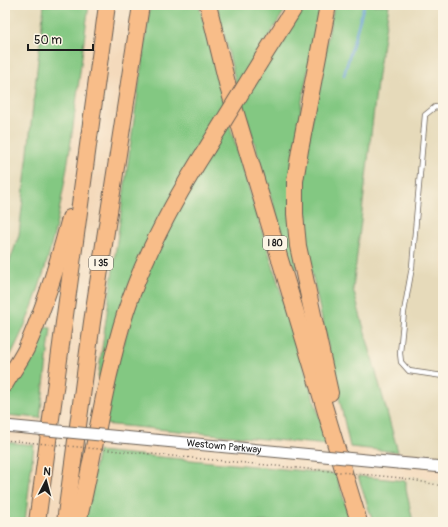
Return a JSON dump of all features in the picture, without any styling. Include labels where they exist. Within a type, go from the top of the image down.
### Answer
[{"type":"highway","points":[[37,522],[106,5]]},
{"type":"highway","name":"I 35","points":[[65,522],[92,322],[140,5]]},
{"type":"highway","name":"I 80","points":[[208,5],[228,87],[359,520]]},
{"type":"highway","points":[[78,522],[108,376],[126,312],[151,248],[169,211],[206,148],[296,5]]},
{"type":"highway","points":[[328,5],[295,181],[295,214],[298,246],[328,382],[346,481]]},
{"type":"highway","points":[[5,384],[25,351],[48,294],[64,242],[90,127]]},
{"type":"street","name":"Westown Parkway","points":[[5,426],[443,467]]},
{"type":"lane","points":[[443,108],[435,107],[428,110],[425,115],[412,267],[404,312],[400,353],[401,362],[409,371],[443,376]]},
{"type":"path","points":[[5,440],[402,478],[443,486]]},
{"type":"shaded area","points":[[5,5],[44,5],[19,235],[5,275]]},
{"type":"shaded area","points":[[389,5],[443,5],[443,456],[398,452],[353,289],[378,74]]},
{"type":"shaded area","points":[[407,476],[443,480],[443,522],[413,522],[406,489]]},
{"type":"green space","points":[[44,5],[89,5],[71,144],[54,236],[41,280],[25,324],[5,366],[5,275],[19,235]]},
{"type":"green space","points":[[150,5],[199,5],[226,106],[188,169],[105,379],[98,377]]},
{"type":"green space","points":[[217,5],[288,5],[237,88]]},
{"type":"green space","points":[[303,5],[321,5],[301,106],[297,269],[293,270],[242,102]]},
{"type":"green space","points":[[334,5],[389,5],[378,74],[353,289],[398,452],[350,447],[302,228],[302,171]]},
{"type":"green space","points":[[229,123],[328,445],[103,424],[109,389],[150,257]]},
{"type":"green space","points":[[45,327],[51,328],[40,418],[5,415],[5,397],[33,353]]},
{"type":"green space","points":[[5,442],[34,445],[25,522],[5,522]]},
{"type":"green space","points":[[98,451],[336,474],[351,522],[83,522]]},
{"type":"green space","points":[[358,476],[406,481],[406,489],[413,522],[373,522]]},
{"type":"waterway","points":[[344,75],[364,5]]}]
